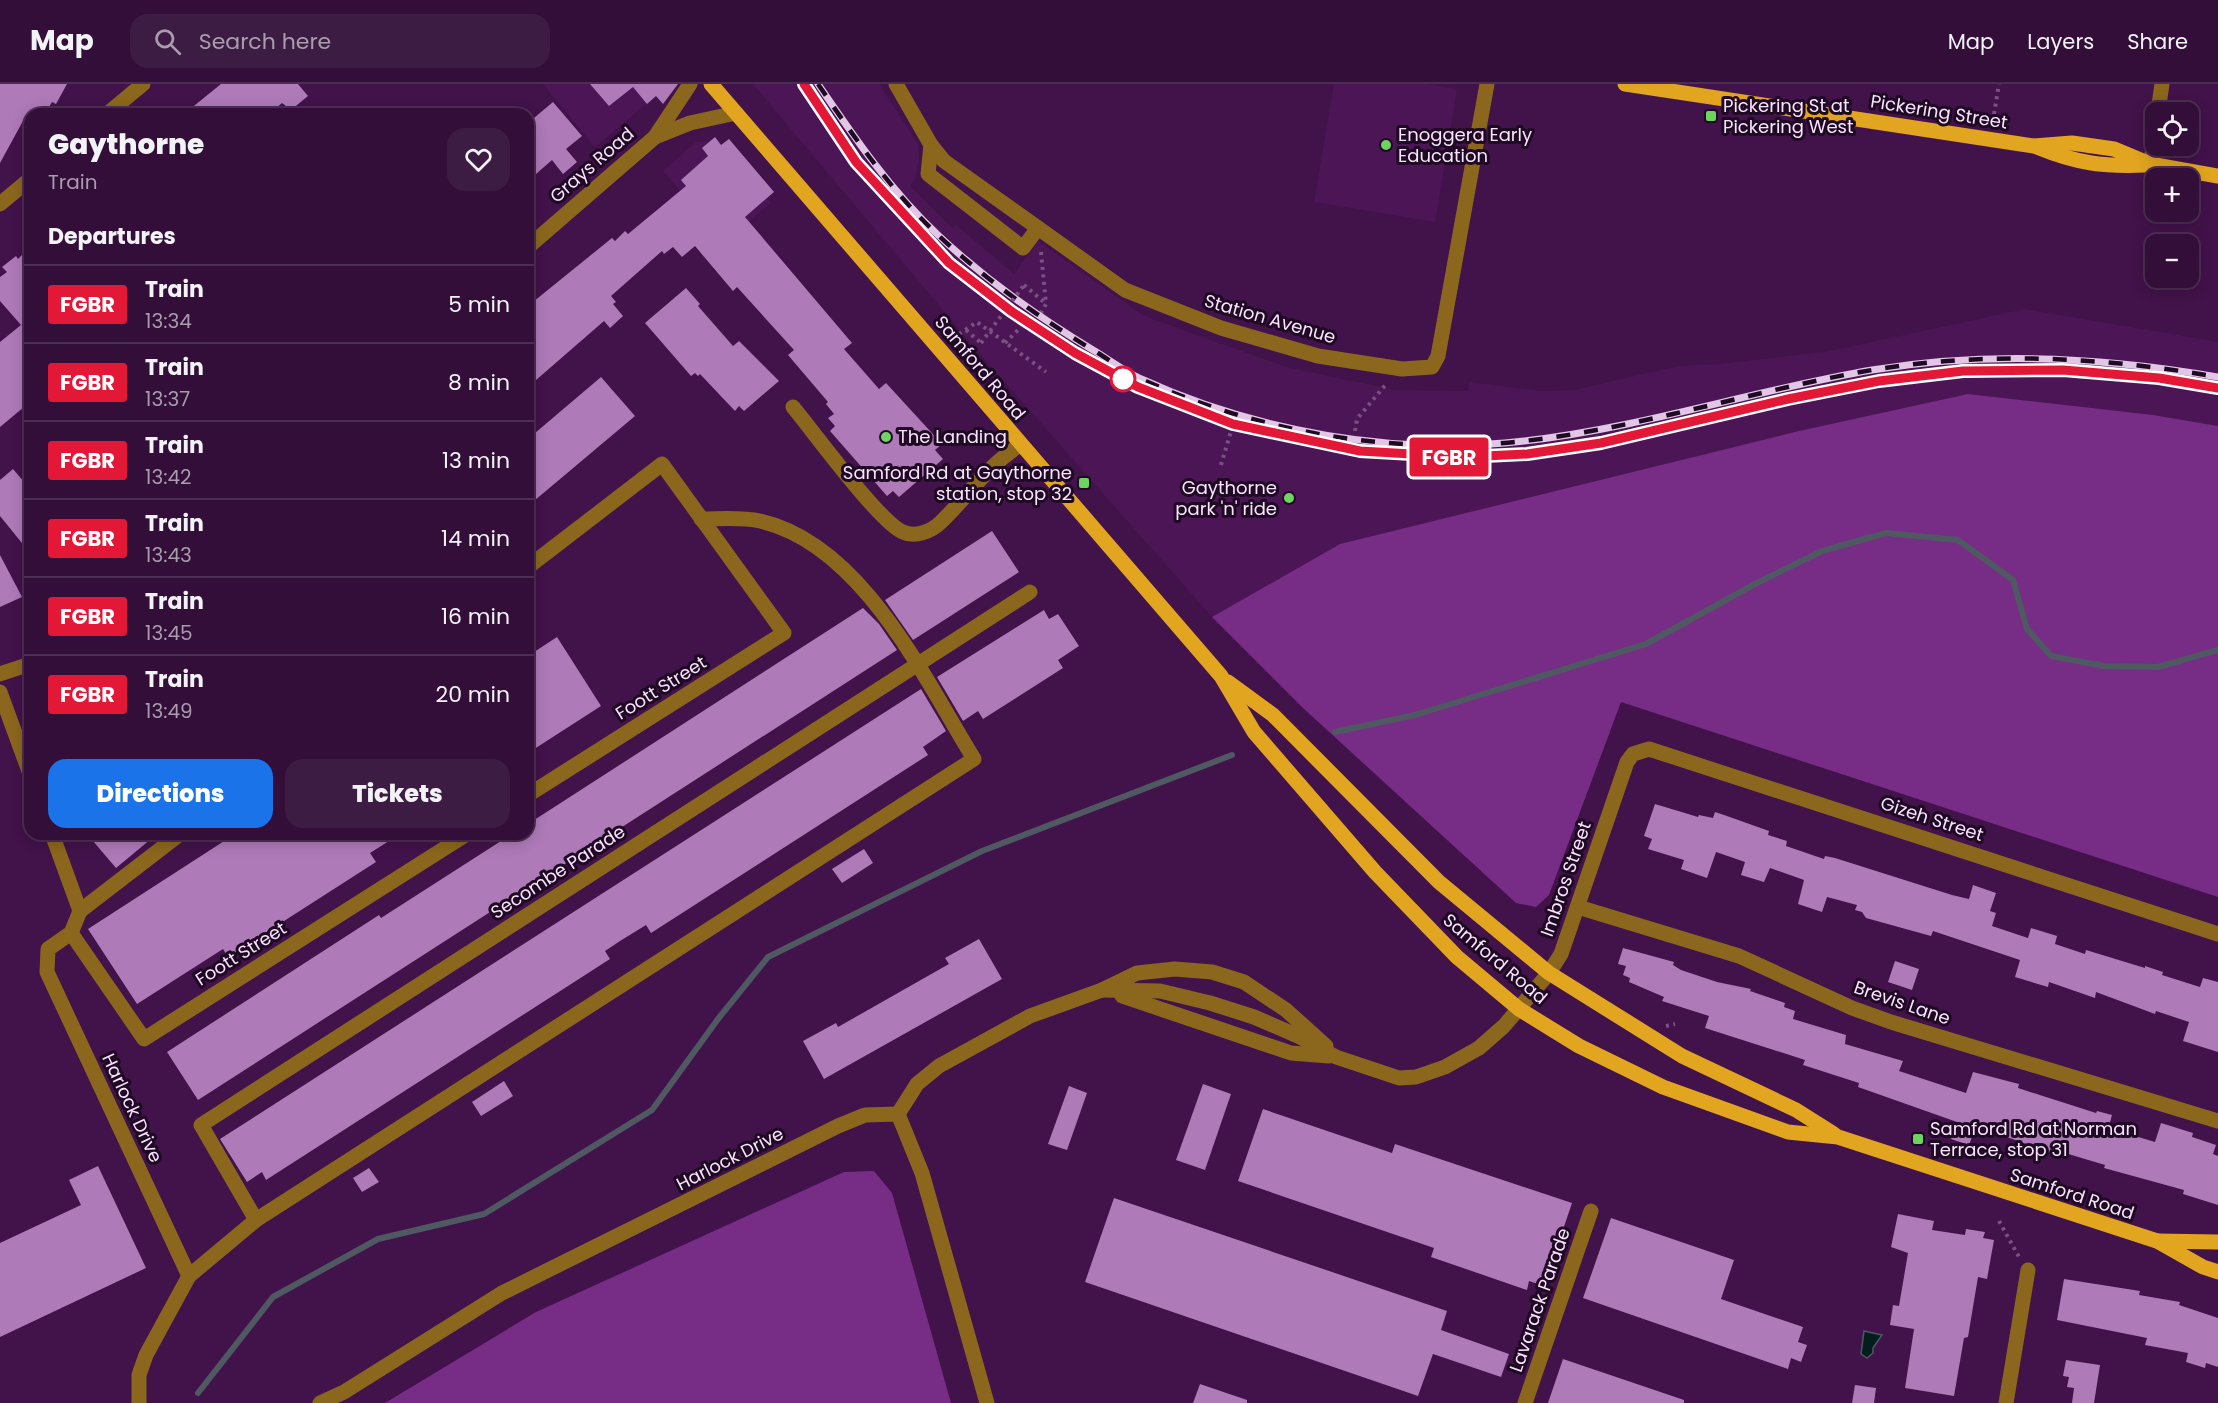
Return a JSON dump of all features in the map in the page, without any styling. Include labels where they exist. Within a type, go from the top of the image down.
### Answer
[{"type":"main road","name":"Samford Road","points":[[711,84],[1221,676],[1254,732],[1375,872],[1457,957],[1519,1008],[1579,1046],[1663,1087],[1788,1132],[1838,1137],[2157,1241],[2203,1268],[2218,1272]]},
{"type":"main road","name":"Pickering Street","points":[[1625,84],[2034,146],[2069,161],[2110,166],[2150,164],[2218,176]]},
{"type":"main road","name":"Samford Road","points":[[1221,676],[1273,715],[1439,882],[1549,973],[1672,1050],[1796,1110],[1838,1137]]},
{"type":"main road","name":"Samford Road","points":[[2157,1241],[2218,1242]]},
{"type":"street","points":[[114,108],[143,84]]},
{"type":"street","name":"Grays Road","points":[[534,242],[655,137],[690,84]]},
{"type":"street","name":"Station Avenue","points":[[896,84],[931,146],[944,161],[1125,290],[1221,328],[1318,356],[1402,369],[1432,367],[1438,356],[1487,84]]},
{"type":"street","points":[[2159,102],[2162,84]]},
{"type":"street","name":"Grays Road","points":[[655,137],[690,123],[736,113]]},
{"type":"street","points":[[931,146],[928,174],[1023,248],[1038,228]]},
{"type":"street","points":[[2150,164],[2152,156]]},
{"type":"street","points":[[0,204],[24,184]]},
{"type":"street","points":[[793,407],[881,514],[903,532],[922,534],[940,524],[982,474],[1020,445]]},
{"type":"street","points":[[139,1403],[139,1376],[146,1355],[189,1276],[256,1220],[974,759],[916,665],[862,588],[838,562],[800,536],[760,521],[701,519],[662,464],[534,562]]},
{"type":"street","name":"Foott Street","points":[[534,791],[784,633],[701,519]]},
{"type":"street","name":"Secombe Parade","points":[[256,1220],[201,1125],[1030,592]]},
{"type":"street","points":[[0,674],[24,666]]},
{"type":"street","points":[[0,692],[24,758]]},
{"type":"street","name":"Gizeh Street","points":[[1633,754],[1649,748],[1663,751],[2218,934]]},
{"type":"street","name":"Imbros Street","points":[[1336,1057],[1399,1078],[1427,1075],[1479,1048],[1519,1008],[1549,973],[1561,954],[1627,762],[1633,754]]},
{"type":"street","points":[[54,840],[80,911],[172,840]]},
{"type":"street","name":"Foott Street","points":[[71,933],[144,1039],[458,840]]},
{"type":"street","name":"Brevis Lane","points":[[1578,907],[1739,956],[1852,1008],[1891,1023],[2218,1121]]},
{"type":"street","name":"Harlock Drive","points":[[80,911],[71,933],[48,949],[47,972],[189,1276]]},
{"type":"street","points":[[987,1403],[922,1173],[898,1114],[917,1084],[939,1066],[1030,1016],[1102,990],[1137,973],[1175,969],[1212,972],[1258,989],[1310,1029],[1336,1057]]},
{"type":"street","points":[[1102,990],[1160,991],[1210,1003],[1254,1017],[1298,1036],[1336,1057]]},
{"type":"street","points":[[1102,990],[1291,1053],[1336,1057]]},
{"type":"street","name":"Harlock Drive","points":[[320,1403],[344,1392],[502,1293],[838,1126],[865,1115],[898,1114]]},
{"type":"street","name":"Lavarack Parade","points":[[1525,1403],[1591,1210]]},
{"type":"street","points":[[2006,1403],[2028,1269]]},
{"type":"path","points":[[1994,114],[1999,84]]},
{"type":"path","points":[[1038,228],[1046,304],[1041,313]]},
{"type":"path","points":[[966,330],[981,343],[1024,285],[1046,304]]},
{"type":"path","points":[[959,334],[977,322],[1046,372]]},
{"type":"path","points":[[1005,343],[1021,327]]},
{"type":"path","points":[[1355,431],[1357,419],[1383,387],[1402,369]]},
{"type":"path","points":[[1221,465],[1231,431]]},
{"type":"path","points":[[1999,1221],[2011,1246],[2028,1269]]},
{"type":"shaded area","points":[[543,84],[667,84],[595,147]]},
{"type":"shaded area","points":[[753,84],[879,84],[918,144],[919,158],[915,179],[910,186],[952,228],[956,225],[1014,274],[1038,241],[1144,316],[1286,367],[1395,390],[1468,391],[1470,382],[1540,391],[1575,390],[1678,366],[1721,364],[1830,351],[2025,309],[2218,342],[2218,426],[2153,415],[1968,394],[1799,431],[1340,544],[1212,617],[973,346]]},
{"type":"shaded area","name":"Enoggera Early Education","points":[[1334,84],[1426,84],[1457,89],[1435,222],[1314,202]]},
{"type":"shaded area","points":[[696,142],[719,142],[771,203],[724,242],[663,171]]},
{"type":"shaded area","points":[[1968,394],[2153,415],[2218,426],[2218,897],[1621,702],[1549,895],[1536,907],[1516,903],[1303,708],[1212,617],[1340,544],[1799,431]]},
{"type":"shaded area","points":[[874,1171],[892,1193],[951,1403],[385,1403],[536,1312],[844,1172]]},
{"type":"shaded area","points":[[1864,1331],[1882,1335],[1873,1348],[1873,1353],[1867,1358],[1861,1354]]},
{"type":"building","points":[[0,84],[67,84],[56,104],[52,102],[48,108],[24,108],[24,122],[0,163]]},
{"type":"building","points":[[221,84],[298,84],[308,96],[293,108],[288,108],[282,103],[276,108],[191,108]]},
{"type":"building","points":[[590,84],[678,84],[663,104],[656,96],[647,104],[633,87],[609,106]]},
{"type":"building","points":[[553,102],[582,136],[566,149],[577,162],[563,174],[552,160],[534,176],[534,118]]},
{"type":"building","points":[[715,137],[721,145],[729,139],[774,192],[745,217],[852,343],[844,349],[879,389],[886,383],[942,444],[935,450],[943,459],[899,497],[893,491],[887,496],[830,431],[835,426],[828,418],[834,414],[826,404],[828,402],[788,355],[794,350],[737,287],[733,291],[695,246],[682,257],[673,247],[664,254],[662,251],[611,296],[616,302],[613,304],[623,316],[610,328],[604,321],[534,382],[534,301],[612,238],[615,241],[625,231],[628,234],[686,186],[681,180],[708,156],[702,148]]},
{"type":"building","points":[[22,255],[24,258],[24,407],[0,427],[0,342],[21,325],[0,301],[0,277],[7,272],[2,267],[16,256],[18,259]]},
{"type":"building","points":[[686,288],[700,304],[698,306],[733,346],[739,341],[779,381],[744,411],[739,406],[735,411],[700,374],[698,376],[695,373],[691,376],[645,323]]},
{"type":"building","points":[[601,377],[635,416],[534,501],[534,434]]},
{"type":"building","points":[[13,469],[24,482],[24,546],[0,516],[0,480]]},
{"type":"building","points":[[992,531],[1019,572],[913,640],[885,600]]},
{"type":"building","points":[[0,555],[22,597],[0,607]]},
{"type":"building","points":[[863,608],[879,624],[897,650],[198,1100],[167,1052],[379,915],[381,918],[503,840],[534,840],[534,820]]},
{"type":"building","points":[[1044,610],[1049,619],[1058,614],[1079,646],[1058,660],[1063,668],[983,719],[978,711],[963,721],[937,677]]},
{"type":"building","points":[[557,637],[601,706],[534,749],[534,652]]},
{"type":"building","points":[[921,689],[946,731],[923,747],[928,755],[651,933],[646,925],[620,941],[605,951],[610,959],[266,1180],[262,1172],[247,1182],[220,1139]]},
{"type":"building","points":[[1655,804],[1698,817],[1699,815],[1713,818],[1715,812],[1769,831],[1768,835],[1787,841],[1786,846],[1824,859],[1825,856],[1835,858],[1952,895],[1969,899],[1973,885],[1996,893],[1990,911],[1996,913],[1992,926],[2028,938],[2031,928],[2057,936],[2055,944],[2085,954],[2086,950],[2145,968],[2145,966],[2163,972],[2162,975],[2200,987],[2203,978],[2218,982],[2218,1052],[2183,1041],[2189,1022],[2156,1011],[2155,1014],[2096,992],[2095,998],[2049,982],[2048,987],[2015,977],[2020,960],[1933,931],[1931,936],[1866,918],[1862,912],[1855,910],[1857,905],[1827,897],[1822,912],[1798,904],[1804,880],[1770,868],[1764,882],[1741,875],[1745,862],[1716,852],[1707,878],[1681,869],[1684,860],[1648,849],[1652,839],[1644,836]]},
{"type":"building","points":[[92,840],[150,840],[116,868]]},
{"type":"building","points":[[226,840],[391,840],[370,853],[376,862],[228,957],[223,949],[137,1004],[88,929]]},
{"type":"building","points":[[864,849],[873,863],[842,883],[832,869]]},
{"type":"building","points":[[979,939],[1002,979],[824,1079],[803,1041],[836,1023],[838,1027],[949,964],[945,958]]},
{"type":"building","points":[[1623,948],[1674,962],[1673,965],[1681,970],[1717,982],[1751,989],[1750,991],[1785,1003],[1784,1007],[1795,1011],[1793,1019],[1846,1035],[1845,1044],[1903,1061],[1899,1071],[1966,1093],[1973,1072],[2019,1084],[2018,1088],[2096,1113],[2097,1111],[2112,1115],[2109,1126],[2115,1130],[2155,1142],[2161,1123],[2193,1133],[2192,1137],[2216,1145],[2213,1154],[2218,1156],[2218,1205],[2183,1194],[2184,1190],[2104,1168],[2105,1165],[2065,1153],[2063,1157],[1976,1126],[1969,1145],[1951,1139],[1957,1122],[1858,1087],[1859,1083],[1803,1065],[1805,1060],[1705,1028],[1709,1016],[1662,1001],[1664,997],[1629,982],[1630,978],[1623,975],[1626,966],[1618,964]]},
{"type":"building","points":[[1895,961],[1919,969],[1912,990],[1888,982]]},
{"type":"building","points":[[504,1081],[513,1096],[481,1116],[472,1102]]},
{"type":"building","points":[[1203,1084],[1231,1094],[1205,1170],[1176,1160]]},
{"type":"building","points":[[1069,1086],[1087,1093],[1067,1150],[1048,1144]]},
{"type":"building","points":[[1263,1109],[1392,1153],[1395,1144],[1572,1203],[1544,1286],[1529,1281],[1527,1290],[1431,1257],[1434,1248],[1238,1181]]},
{"type":"building","points":[[98,1166],[146,1268],[0,1337],[0,1243],[81,1205],[69,1180]]},
{"type":"building","points":[[369,1168],[379,1182],[362,1192],[353,1178]]},
{"type":"building","points":[[1114,1198],[1447,1311],[1441,1330],[1509,1354],[1501,1377],[1433,1354],[1418,1396],[1085,1282]]},
{"type":"building","points":[[1898,1214],[1934,1221],[1932,1230],[1965,1235],[1966,1229],[1985,1232],[1983,1238],[1994,1240],[1987,1279],[1978,1277],[1968,1337],[1964,1338],[1954,1396],[1905,1388],[1914,1329],[1890,1325],[1893,1305],[1899,1306],[1908,1253],[1891,1247]]},
{"type":"building","points":[[1611,1218],[1734,1260],[1721,1299],[1803,1327],[1798,1342],[1807,1345],[1801,1362],[1791,1358],[1788,1369],[1583,1298]]},
{"type":"building","points":[[2064,1279],[2140,1291],[2139,1295],[2180,1302],[2179,1305],[2218,1318],[2218,1367],[2206,1363],[2205,1368],[2186,1362],[2188,1353],[2145,1345],[2147,1338],[2057,1320]]},
{"type":"building","points":[[1563,1359],[1684,1400],[1684,1403],[1548,1403]]},
{"type":"building","points":[[2066,1360],[2100,1365],[2094,1403],[2072,1403],[2074,1388],[2067,1387],[2069,1377],[2063,1376]]},
{"type":"building","points":[[1200,1384],[1247,1400],[1247,1403],[1193,1403]]},
{"type":"building","points":[[1855,1385],[1876,1388],[1874,1403],[1852,1403]]},
{"type":"waterway","points":[[1335,732],[1415,715],[1646,644],[1755,584],[1822,551],[1886,533],[1958,540],[2013,580],[2027,629],[2051,656],[2104,666],[2158,667],[2218,650]]},
{"type":"waterway","points":[[198,1393],[273,1297],[378,1239],[484,1214],[652,1110],[718,1019],[768,957],[982,851],[1232,755]]},
{"type":"railway","points":[[804,84],[856,162],[949,263],[1011,311],[1075,353],[1138,387],[1233,424],[1360,451],[1442,458],[1527,454],[1601,443],[1788,399],[1879,381],[1963,371],[2063,370],[2159,378],[2218,388]]},
{"type":"railway","points":[[818,84],[859,143],[904,200],[938,235],[1013,297],[1139,378],[1184,397],[1278,426],[1376,442],[1475,445],[1524,441],[1655,418],[1828,378],[1915,364],[1959,360],[2089,361],[2218,377]]},
{"type":"train","name":"FGBR","points":[[804,84],[856,162],[949,263],[1011,311],[1075,353],[1138,387],[1233,424],[1360,451],[1442,458],[1527,454],[1601,443],[1788,399],[1879,381],[1963,371],[2063,370],[2159,378],[2218,388]]},
{"type":"place","name":"Pickering St at Pickering West","points":[[1711,116]]},
{"type":"place","name":"Enoggera Early Education","points":[[1386,145]]},
{"type":"place","name":"The Landing","points":[[886,437]]},
{"type":"place","name":"Samford Rd at Gaythorne station, stop 32","points":[[1084,483]]},
{"type":"place","name":"Gaythorne park 'n' ride","points":[[1289,498]]},
{"type":"place","name":"Samford Rd at Norman Terrace, stop 31","points":[[1918,1139]]}]
